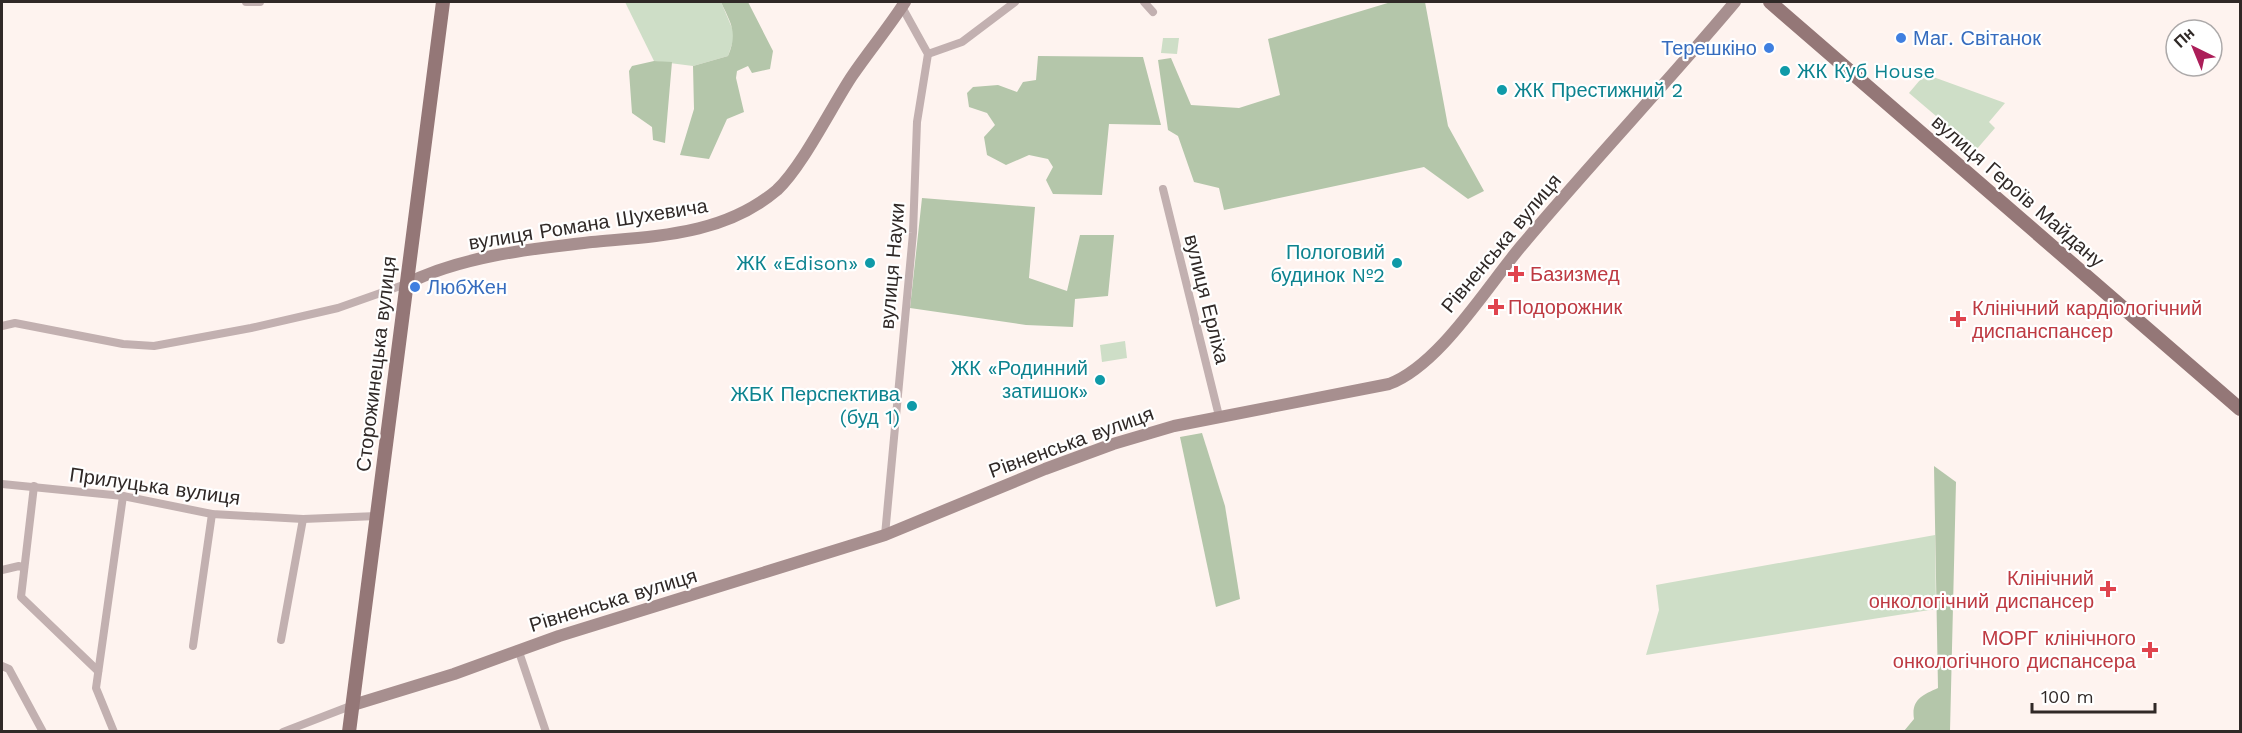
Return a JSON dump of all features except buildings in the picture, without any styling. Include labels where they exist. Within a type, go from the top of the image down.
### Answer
[{"type":"main road","name":"Сторожинецька вулиця","points":[[349,732],[443,2]]},
{"type":"main road","name":"вулиця Героїв Майдану","points":[[1770,2],[2241,409]]},
{"type":"street","points":[[246,2],[260,2]]},
{"type":"street","points":[[903,4],[928,54],[962,42],[1015,2]]},
{"type":"street","points":[[1144,2],[1153,12]]},
{"type":"street","name":"Рівненська вулиця","points":[[283,732],[353,705],[454,674],[518,649],[885,535],[1094,451],[1174,426],[1389,384],[1410,376],[1435,352],[1523,244],[1665,86],[1735,2]]},
{"type":"street","name":"вулиця Романа Шухевича","points":[[2,326],[15,323],[123,344],[154,346],[251,328],[338,308],[441,270],[504,255],[593,242],[667,236],[719,224],[757,205],[779,188],[903,4]]},
{"type":"street","name":"вулиця Науки","points":[[885,535],[913,233],[917,122],[928,54]]},
{"type":"street","name":"вулиця Ерліха","points":[[1163,189],[1219,416]]},
{"type":"street","name":"Прилуцька вулиця","points":[[2,484],[123,496],[212,514],[303,519],[377,516]]},
{"type":"street","points":[[34,486],[21,597],[98,671]]},
{"type":"street","points":[[114,732],[96,688],[123,496]]},
{"type":"street","points":[[193,646],[212,514]]},
{"type":"street","points":[[281,640],[303,519]]},
{"type":"street","points":[[2,570],[19,566],[24,568]]},
{"type":"street","points":[[518,649],[546,732]]},
{"type":"street","points":[[2,666],[9,669],[43,732]]},
{"type":"green space","points":[[625,2],[721,2],[735,35],[728,56],[693,66],[654,61]]},
{"type":"green space","points":[[721,2],[748,2],[773,51],[770,69],[752,73],[748,66],[737,71],[736,78],[744,112],[727,119],[709,159],[680,155],[694,109],[693,66],[728,56],[733,41],[732,28]]},
{"type":"green space","points":[[1391,2],[1425,2],[1448,126],[1484,191],[1468,199],[1424,167],[1224,210],[1219,188],[1194,182],[1178,136],[1168,130],[1158,60],[1171,58],[1191,105],[1239,108],[1280,95],[1268,39]]},
{"type":"green space","points":[[1163,38],[1179,38],[1177,54],[1161,53]]},
{"type":"green space","points":[[1038,56],[1143,57],[1161,125],[1109,124],[1102,195],[1053,194],[1046,180],[1053,167],[1048,159],[1029,155],[1006,165],[987,155],[984,137],[995,125],[987,113],[969,107],[967,93],[973,87],[998,85],[1017,92],[1023,82],[1036,80]]},
{"type":"green space","points":[[654,61],[672,62],[665,143],[653,140],[652,127],[632,113],[629,71],[632,66]]},
{"type":"green space","points":[[1925,74],[2005,103],[1989,122],[1995,128],[1976,150],[1909,93]]},
{"type":"green space","points":[[922,198],[1035,207],[1029,278],[1067,291],[1080,235],[1114,235],[1108,296],[1075,299],[1073,327],[1026,325],[910,308]]},
{"type":"green space","points":[[1125,341],[1127,358],[1102,362],[1100,345]]},
{"type":"green space","points":[[1202,433],[1225,506],[1240,599],[1216,607],[1180,437]]},
{"type":"green space","points":[[1934,466],[1956,482],[1950,731],[1904,731],[1914,719],[1914,707],[1919,699],[1938,688]]},
{"type":"green space","points":[[1935,535],[1936,609],[1646,655],[1659,610],[1656,585]]},
{"type":"place","name":"Маг. Світанок","points":[[1901,38]]},
{"type":"place","name":"Терешкіно","points":[[1769,48]]},
{"type":"place","name":"ЖК Куб House","points":[[1785,71]]},
{"type":"place","name":"ЖК Престижний 2","points":[[1502,90]]},
{"type":"place","name":"ЖК «Edison»","points":[[870,263]]},
{"type":"place","name":"Пологовий будинок №2","points":[[1397,263]]},
{"type":"place","name":"Базизмед","points":[[1516,274]]},
{"type":"place","name":"ЛюбЖен","points":[[415,287]]},
{"type":"place","name":"Подорожник","points":[[1496,307]]},
{"type":"place","name":"Клінічний кардіологічний диспанспансер","points":[[1958,319]]},
{"type":"place","name":"ЖК «Родинний затишок»","points":[[1100,380]]},
{"type":"place","name":"ЖБК Перспектива (буд 1)","points":[[912,406]]},
{"type":"place","name":"Клінічний онкологічний диспансер","points":[[2108,589]]},
{"type":"place","name":"МОРГ клінічного онкологічного диспансера","points":[[2150,650]]}]
